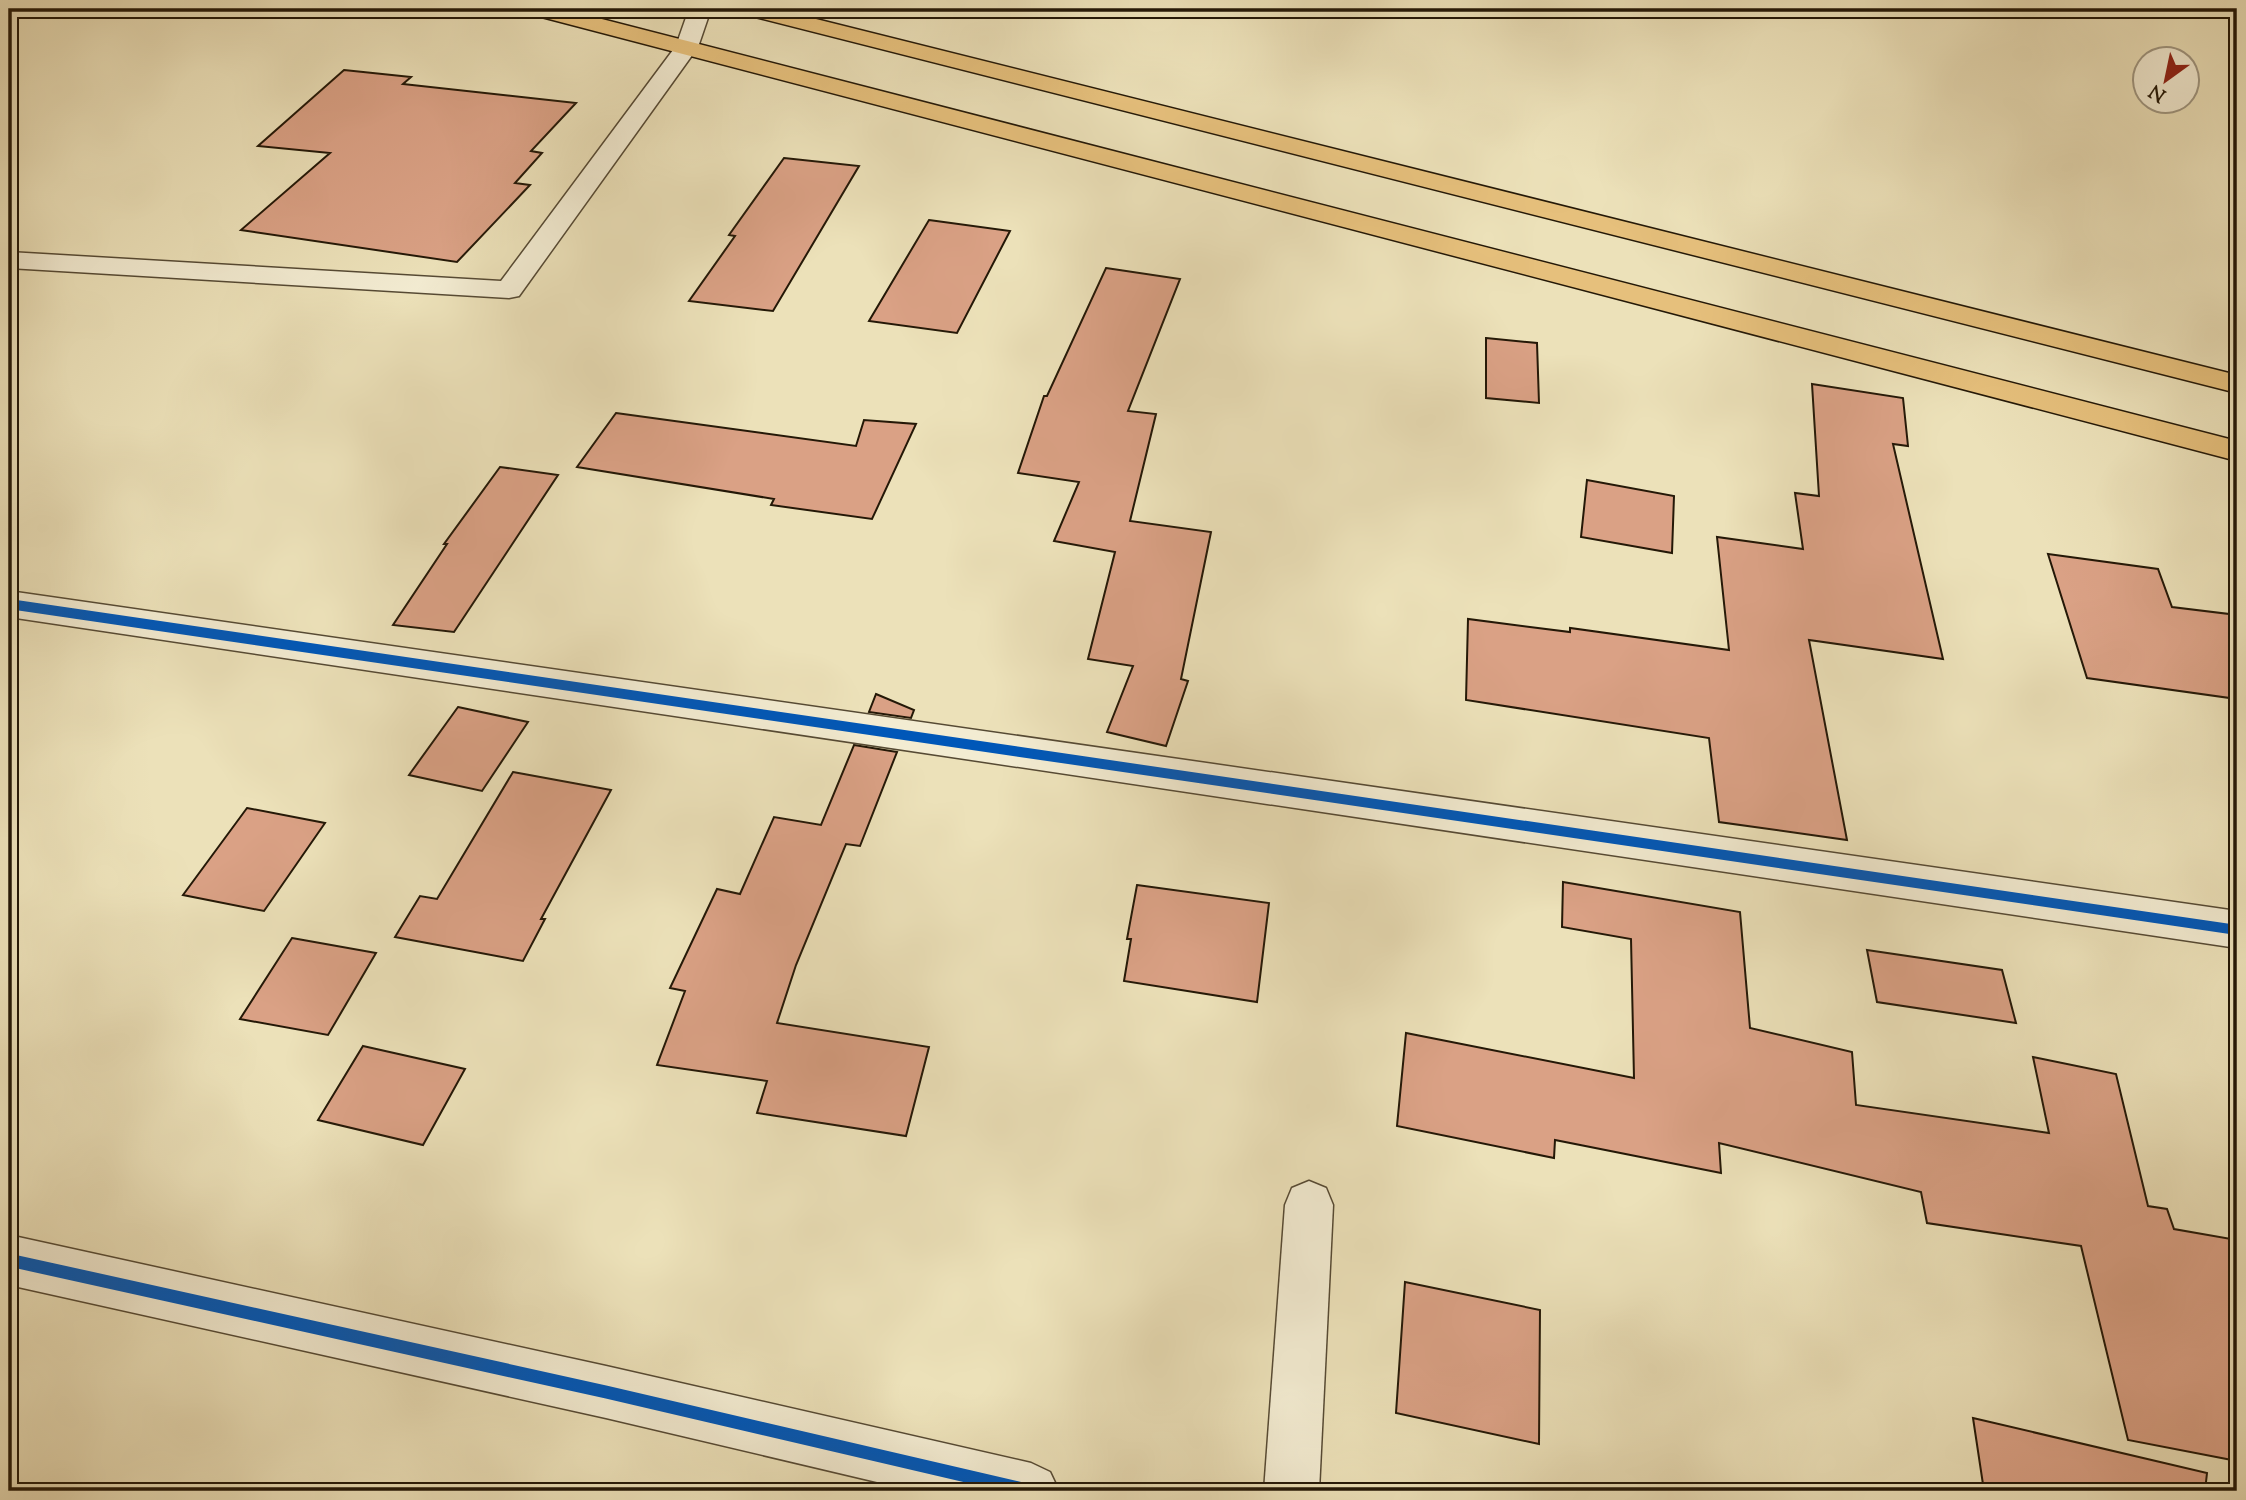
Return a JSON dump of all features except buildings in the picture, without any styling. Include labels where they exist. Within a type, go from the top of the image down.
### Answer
[{"type":"main road","points":[[538,9],[2237,451]]},
{"type":"main road","points":[[751,9],[2237,384]]},
{"type":"street","points":[[9,260],[509,290],[687,47],[700,9]]},
{"type":"street","points":[[9,604],[2237,930]]},
{"type":"street","points":[[1291,1491],[1310,1205]]},
{"type":"street","points":[[9,1260],[606,1392],[1031,1491]]},
{"type":"cycle path","points":[[9,604],[2237,930]]},
{"type":"cycle path","points":[[9,1260],[606,1392],[1031,1491]]}]
